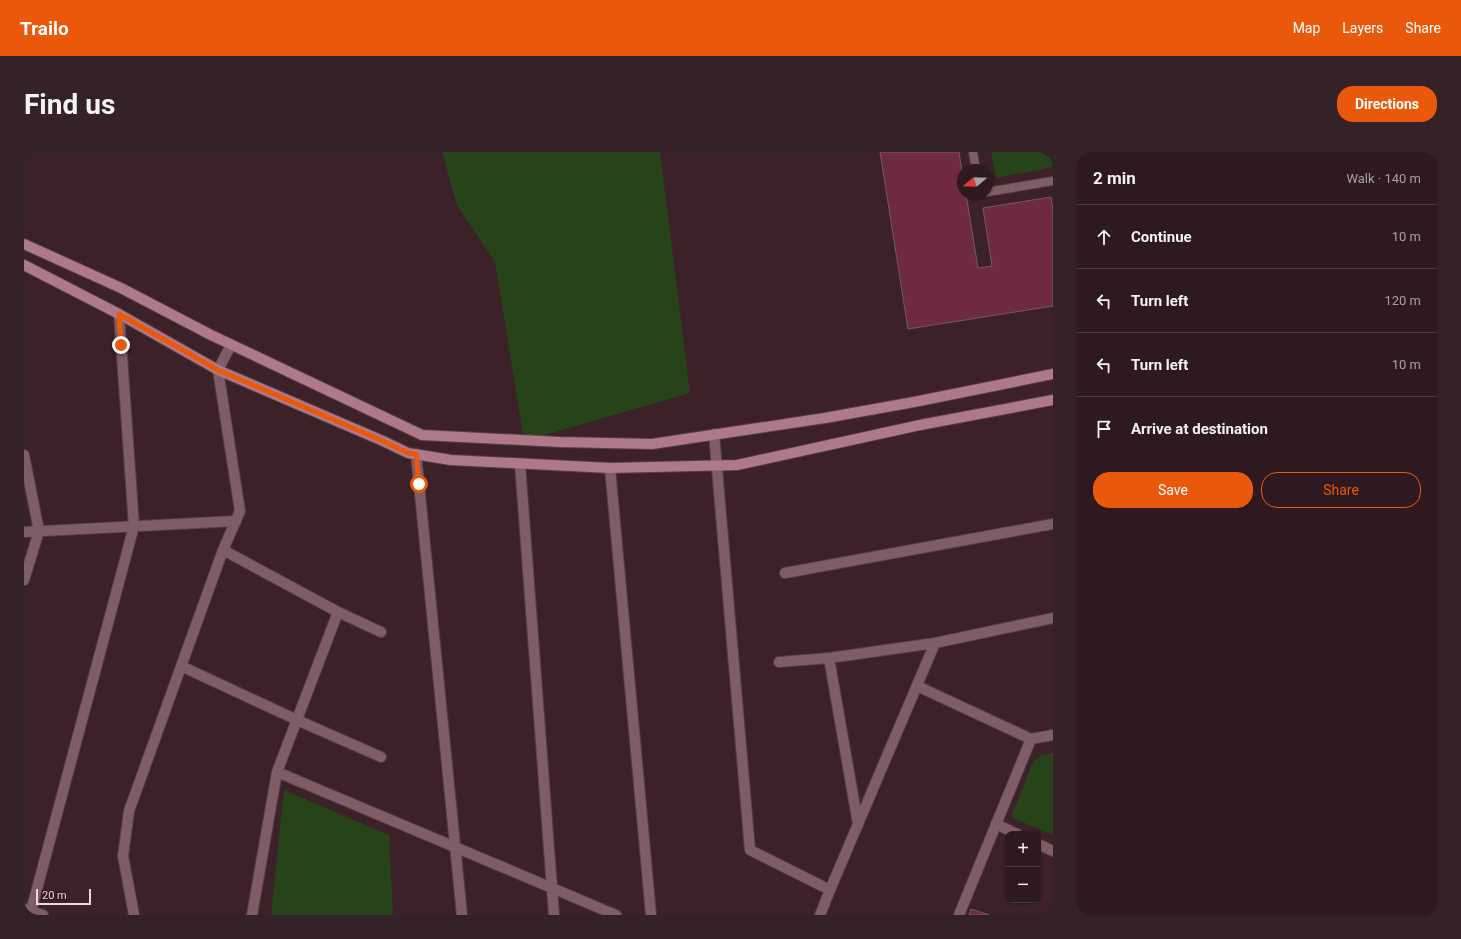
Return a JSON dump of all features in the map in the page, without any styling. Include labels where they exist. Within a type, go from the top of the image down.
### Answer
[{"type":"street","points":[[24,244],[121,288],[231,345],[422,436],[652,444],[825,418],[1053,374]]},
{"type":"street","points":[[24,265],[119,314],[218,370],[408,453],[451,460],[610,468],[736,465],[920,425],[1053,400]]},
{"type":"street","points":[[43,915],[27,910],[134,526],[119,314]]},
{"type":"street","points":[[134,915],[123,856],[129,811],[223,550],[240,511],[218,370],[231,345]]},
{"type":"street","points":[[714,434],[715,466],[750,850],[830,890]]},
{"type":"street","points":[[416,454],[462,915]]},
{"type":"street","points":[[24,455],[38,531],[24,580]]},
{"type":"street","points":[[520,464],[554,915]]},
{"type":"street","points":[[610,468],[651,915]]},
{"type":"street","points":[[24,532],[236,521]]},
{"type":"street","points":[[785,573],[1053,524]]},
{"type":"street","points":[[223,550],[338,612],[381,632]]},
{"type":"street","points":[[252,915],[277,772],[338,612]]},
{"type":"street","points":[[779,662],[829,658],[935,644],[1053,618]]},
{"type":"street","points":[[820,915],[935,644]]},
{"type":"street","points":[[829,658],[858,824]]},
{"type":"street","points":[[181,666],[381,757]]},
{"type":"street","points":[[917,686],[1030,739],[1053,736]]},
{"type":"street","points":[[959,915],[1030,739]]},
{"type":"street","points":[[277,772],[616,915]]},
{"type":"street","points":[[996,824],[1011,831]]},
{"type":"street","points":[[1041,845],[1053,851]]},
{"type":"lane","points":[[973,152],[975,164]]},
{"type":"lane","points":[[993,191],[1053,181]]},
{"type":"green space","points":[[442,152],[660,152],[690,393],[524,441],[495,262],[457,206]]},
{"type":"green space","points":[[991,152],[1053,152],[1053,167],[996,178]]},
{"type":"green space","points":[[1053,753],[1053,835],[1011,817],[1033,762],[1041,755]]},
{"type":"green space","points":[[284,790],[389,835],[393,915],[271,915]]},
{"type":"building","points":[[880,152],[959,152],[961,164],[957,164],[957,200],[967,200],[978,268],[992,266],[983,208],[1051,197],[1053,211],[1053,306],[908,329]]},
{"type":"building","points":[[971,909],[989,915],[969,915]]},
{"type":"route","points":[[121,345],[119,314],[218,370],[408,453],[416,454],[419,484]]}]
